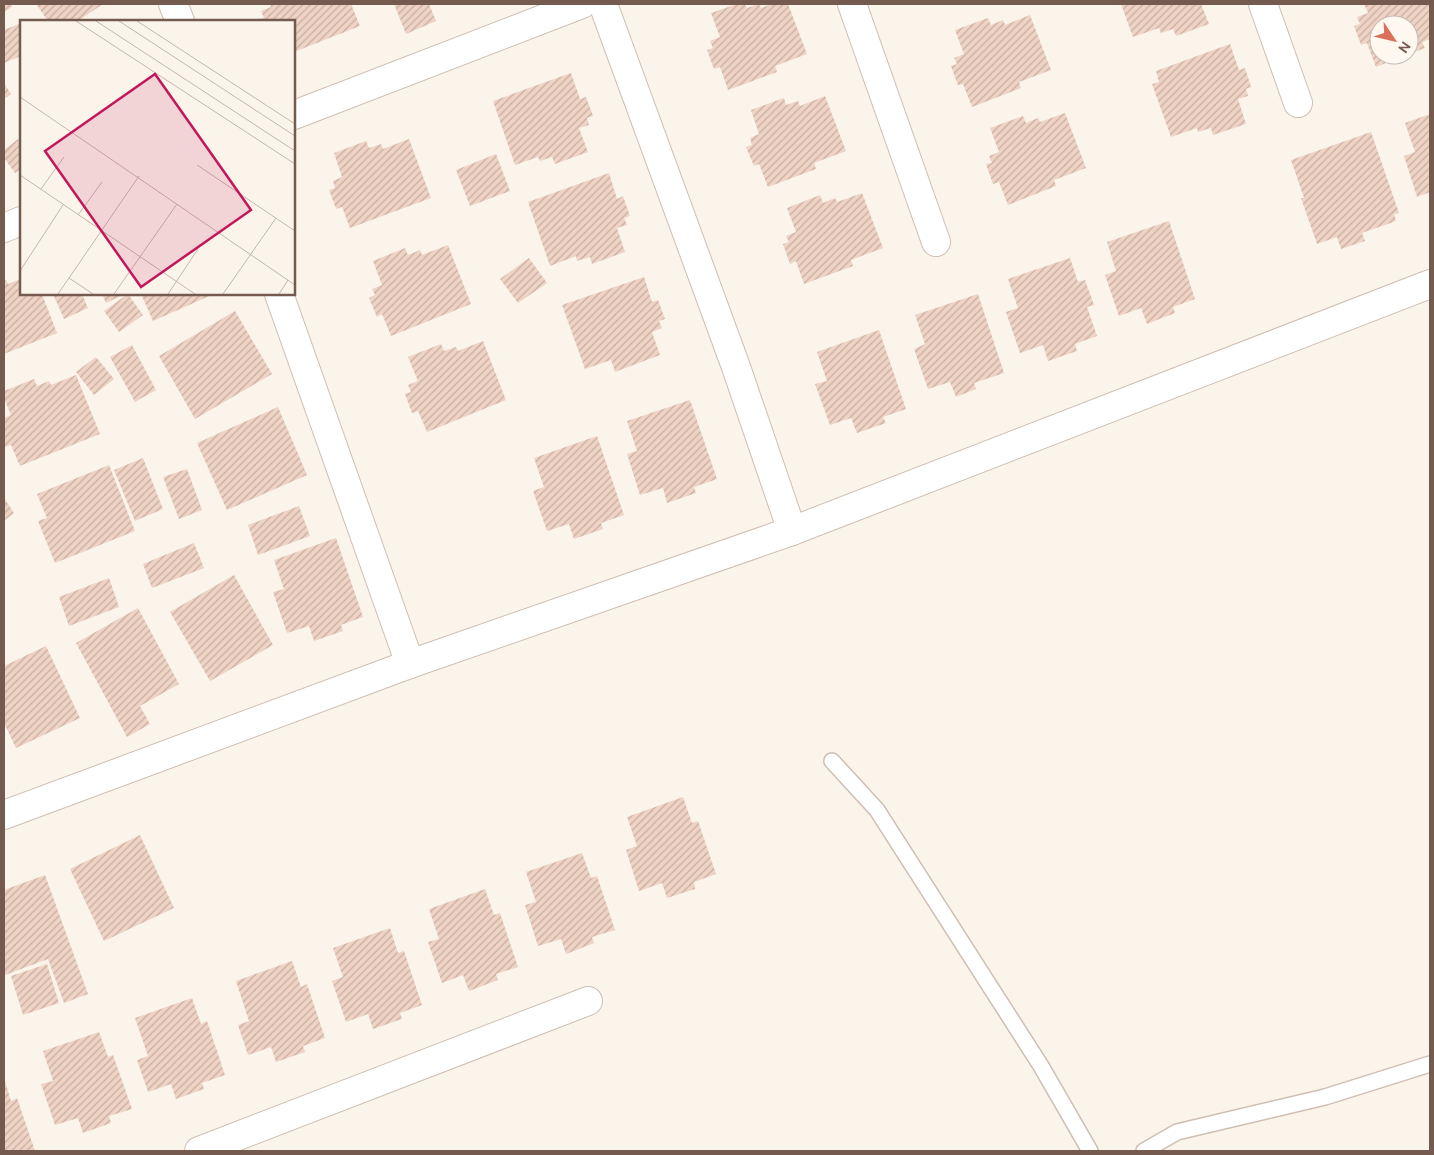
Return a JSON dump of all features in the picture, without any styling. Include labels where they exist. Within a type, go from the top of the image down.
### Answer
[{"type":"street","points":[[173,4],[180,20]]},
{"type":"street","points":[[295,115],[582,4]]},
{"type":"street","points":[[603,4],[736,367],[792,531]]},
{"type":"street","points":[[852,4],[936,242]]},
{"type":"street","points":[[1263,4],[1298,103]]},
{"type":"street","points":[[4,228],[20,221]]},
{"type":"street","points":[[4,815],[410,664],[792,531],[1430,284]]},
{"type":"street","points":[[279,295],[410,664]]},
{"type":"street","points":[[199,1151],[588,1001]]},
{"type":"lane","points":[[832,761],[877,810],[1041,1066],[1090,1151]]},
{"type":"lane","points":[[1144,1151],[1177,1132],[1326,1097],[1430,1064]]},
{"type":"building","points":[[4,4],[11,4],[12,7],[4,12]]},
{"type":"building","points":[[36,4],[103,4],[79,20],[47,20]]},
{"type":"building","points":[[270,4],[351,4],[360,26],[295,52],[295,20],[258,20],[264,18],[261,11],[271,7]]},
{"type":"building","points":[[394,4],[429,4],[436,21],[406,34]]},
{"type":"building","points":[[737,4],[745,4],[747,8],[759,4],[761,8],[772,4],[788,4],[807,54],[775,66],[777,72],[728,90],[720,67],[714,69],[707,50],[713,48],[710,41],[720,37],[711,13]]},
{"type":"building","points":[[1121,4],[1201,4],[1209,24],[1176,36],[1173,29],[1161,33],[1159,28],[1133,37]]},
{"type":"building","points":[[1364,4],[1430,4],[1430,39],[1422,42],[1425,48],[1419,50],[1419,15],[1369,15],[1369,48],[1367,43],[1361,45],[1354,26],[1360,24],[1357,17],[1368,13]]},
{"type":"building","points":[[1030,15],[1051,70],[1019,82],[1021,88],[972,107],[963,84],[958,85],[951,66],[957,64],[954,58],[964,54],[955,30],[988,18],[991,25],[1003,20],[1005,25]]},
{"type":"building","points":[[20,23],[20,56],[4,63],[4,30]]},
{"type":"building","points":[[1230,44],[1239,70],[1245,68],[1251,87],[1246,89],[1248,96],[1238,99],[1246,124],[1213,135],[1211,128],[1198,132],[1197,128],[1171,137],[1152,84],[1159,82],[1156,71]]},
{"type":"building","points":[[571,73],[580,99],[586,97],[593,116],[587,118],[589,125],[579,128],[588,152],[555,164],[552,157],[540,161],[538,157],[515,165],[493,101]]},
{"type":"building","points":[[4,83],[11,94],[4,99]]},
{"type":"building","points":[[825,96],[846,151],[814,163],[816,169],[768,187],[759,164],[754,166],[746,147],[752,145],[750,138],[759,134],[751,110],[784,98],[786,105],[798,101],[800,106]]},
{"type":"building","points":[[1065,113],[1086,168],[1054,180],[1056,186],[1008,205],[999,182],[993,184],[986,164],[992,163],[989,156],[999,152],[990,128],[1023,116],[1026,123],[1038,118],[1040,122]]},
{"type":"building","points":[[1430,114],[1430,192],[1417,197],[1404,156],[1415,152],[1405,123]]},
{"type":"building","points":[[1371,132],[1399,213],[1394,214],[1396,221],[1362,233],[1365,241],[1341,249],[1337,237],[1317,244],[1301,198],[1304,198],[1291,160]]},
{"type":"building","points":[[18,139],[20,142],[20,170],[15,173],[4,158],[4,150]]},
{"type":"building","points":[[409,139],[431,198],[350,228],[342,207],[336,209],[329,190],[335,188],[333,181],[342,177],[334,153],[366,141],[369,148],[381,144],[383,149]]},
{"type":"building","points":[[496,154],[510,191],[470,206],[456,170]]},
{"type":"building","points":[[609,173],[617,199],[623,196],[630,216],[624,218],[627,225],[617,228],[625,252],[592,264],[590,257],[577,261],[576,256],[550,266],[528,202]]},
{"type":"building","points":[[862,193],[883,248],[851,260],[853,266],[804,284],[796,261],[790,264],[783,244],[789,242],[786,236],[796,232],[787,208],[820,195],[823,203],[835,198],[837,202]]},
{"type":"building","points":[[1169,221],[1195,299],[1173,307],[1175,313],[1147,324],[1141,308],[1119,316],[1105,275],[1116,271],[1107,242]]},
{"type":"building","points":[[448,245],[471,304],[391,336],[382,314],[377,317],[369,298],[375,295],[372,289],[382,285],[373,261],[405,248],[408,255],[420,250],[422,255]]},
{"type":"building","points":[[529,258],[547,283],[518,303],[500,279]]},
{"type":"building","points":[[1070,258],[1078,282],[1085,280],[1094,305],[1087,307],[1097,336],[1075,344],[1077,351],[1048,361],[1043,345],[1020,353],[1006,312],[1018,308],[1008,279]]},
{"type":"building","points":[[644,277],[652,302],[658,300],[665,319],[659,321],[662,328],[652,332],[660,355],[615,372],[611,360],[585,369],[562,305]]},
{"type":"building","points":[[20,279],[20,295],[42,295],[57,333],[4,354],[4,281],[6,280],[8,284]]},
{"type":"building","points":[[978,294],[1004,373],[974,383],[976,389],[956,397],[950,382],[928,389],[914,349],[925,344],[915,315]]},
{"type":"building","points":[[53,295],[82,295],[88,308],[64,319]]},
{"type":"building","points":[[102,295],[123,295],[106,303]]},
{"type":"building","points":[[129,295],[143,315],[119,332],[104,311]]},
{"type":"building","points":[[141,295],[212,295],[153,321]]},
{"type":"building","points":[[235,311],[272,374],[195,419],[159,356]]},
{"type":"building","points":[[879,330],[906,409],[883,417],[886,423],[857,433],[851,418],[830,425],[815,384],[827,381],[817,352]]},
{"type":"building","points":[[483,341],[506,400],[427,432],[418,411],[412,413],[405,394],[411,392],[408,385],[418,381],[408,357],[441,344],[444,351],[456,347],[458,351]]},
{"type":"building","points":[[132,345],[156,390],[135,402],[110,357]]},
{"type":"building","points":[[96,357],[114,379],[94,395],[76,372]]},
{"type":"building","points":[[76,375],[100,434],[20,466],[11,445],[5,447],[4,443],[4,418],[11,415],[4,398],[4,391],[34,379],[37,386],[49,381],[51,385]]},
{"type":"building","points":[[690,400],[717,479],[694,487],[696,493],[667,503],[663,488],[640,495],[627,454],[637,451],[627,421]]},
{"type":"building","points":[[278,407],[307,475],[227,510],[197,443]]},
{"type":"building","points":[[597,436],[624,515],[601,523],[603,529],[574,539],[569,524],[547,531],[533,491],[544,487],[534,458]]},
{"type":"building","points":[[143,458],[163,509],[135,521],[114,470]]},
{"type":"building","points":[[109,465],[135,531],[55,563],[38,521],[47,518],[37,494]]},
{"type":"building","points":[[187,469],[202,510],[179,519],[163,477]]},
{"type":"building","points":[[4,498],[14,513],[4,521]]},
{"type":"building","points":[[299,506],[310,536],[258,555],[248,525]]},
{"type":"building","points":[[336,538],[363,617],[341,625],[343,631],[314,641],[309,626],[287,633],[273,592],[284,589],[274,560]]},
{"type":"building","points":[[194,543],[204,568],[152,588],[143,564]]},
{"type":"building","points":[[234,575],[273,645],[210,681],[170,612]]},
{"type":"building","points":[[109,578],[119,607],[69,626],[59,597]]},
{"type":"building","points":[[138,608],[179,684],[140,706],[150,724],[127,737],[76,643]]},
{"type":"building","points":[[46,646],[80,718],[16,748],[4,723],[4,666]]},
{"type":"building","points":[[683,797],[692,823],[698,821],[716,874],[694,882],[695,889],[667,898],[662,883],[639,891],[626,850],[637,846],[627,817]]},
{"type":"building","points":[[140,835],[174,908],[104,941],[70,869]]},
{"type":"building","points":[[582,853],[591,878],[597,876],[615,930],[592,937],[594,943],[566,954],[561,939],[538,946],[525,905],[536,902],[526,872]]},
{"type":"building","points":[[45,875],[88,994],[64,1003],[48,959],[5,975],[4,973],[4,890]]},
{"type":"building","points":[[485,889],[494,915],[500,913],[518,967],[496,974],[498,980],[469,991],[463,975],[442,983],[428,942],[439,939],[429,909]]},
{"type":"building","points":[[390,928],[398,953],[404,951],[422,1005],[400,1013],[402,1019],[373,1029],[368,1014],[346,1022],[332,981],[343,977],[333,948]]},
{"type":"building","points":[[292,961],[301,987],[307,984],[325,1038],[303,1046],[305,1052],[276,1062],[271,1047],[248,1055],[238,1025],[249,1021],[236,981]]},
{"type":"building","points":[[47,964],[59,1003],[23,1015],[11,976]]},
{"type":"building","points":[[192,998],[201,1024],[207,1021],[225,1075],[202,1083],[204,1089],[176,1099],[171,1084],[148,1092],[137,1060],[148,1056],[135,1018]]},
{"type":"building","points":[[99,1032],[108,1057],[113,1055],[132,1109],[109,1116],[111,1123],[83,1133],[78,1118],[55,1125],[41,1084],[53,1081],[43,1051]]},
{"type":"building","points":[[4,1078],[11,1101],[17,1098],[35,1151],[4,1151]]}]
